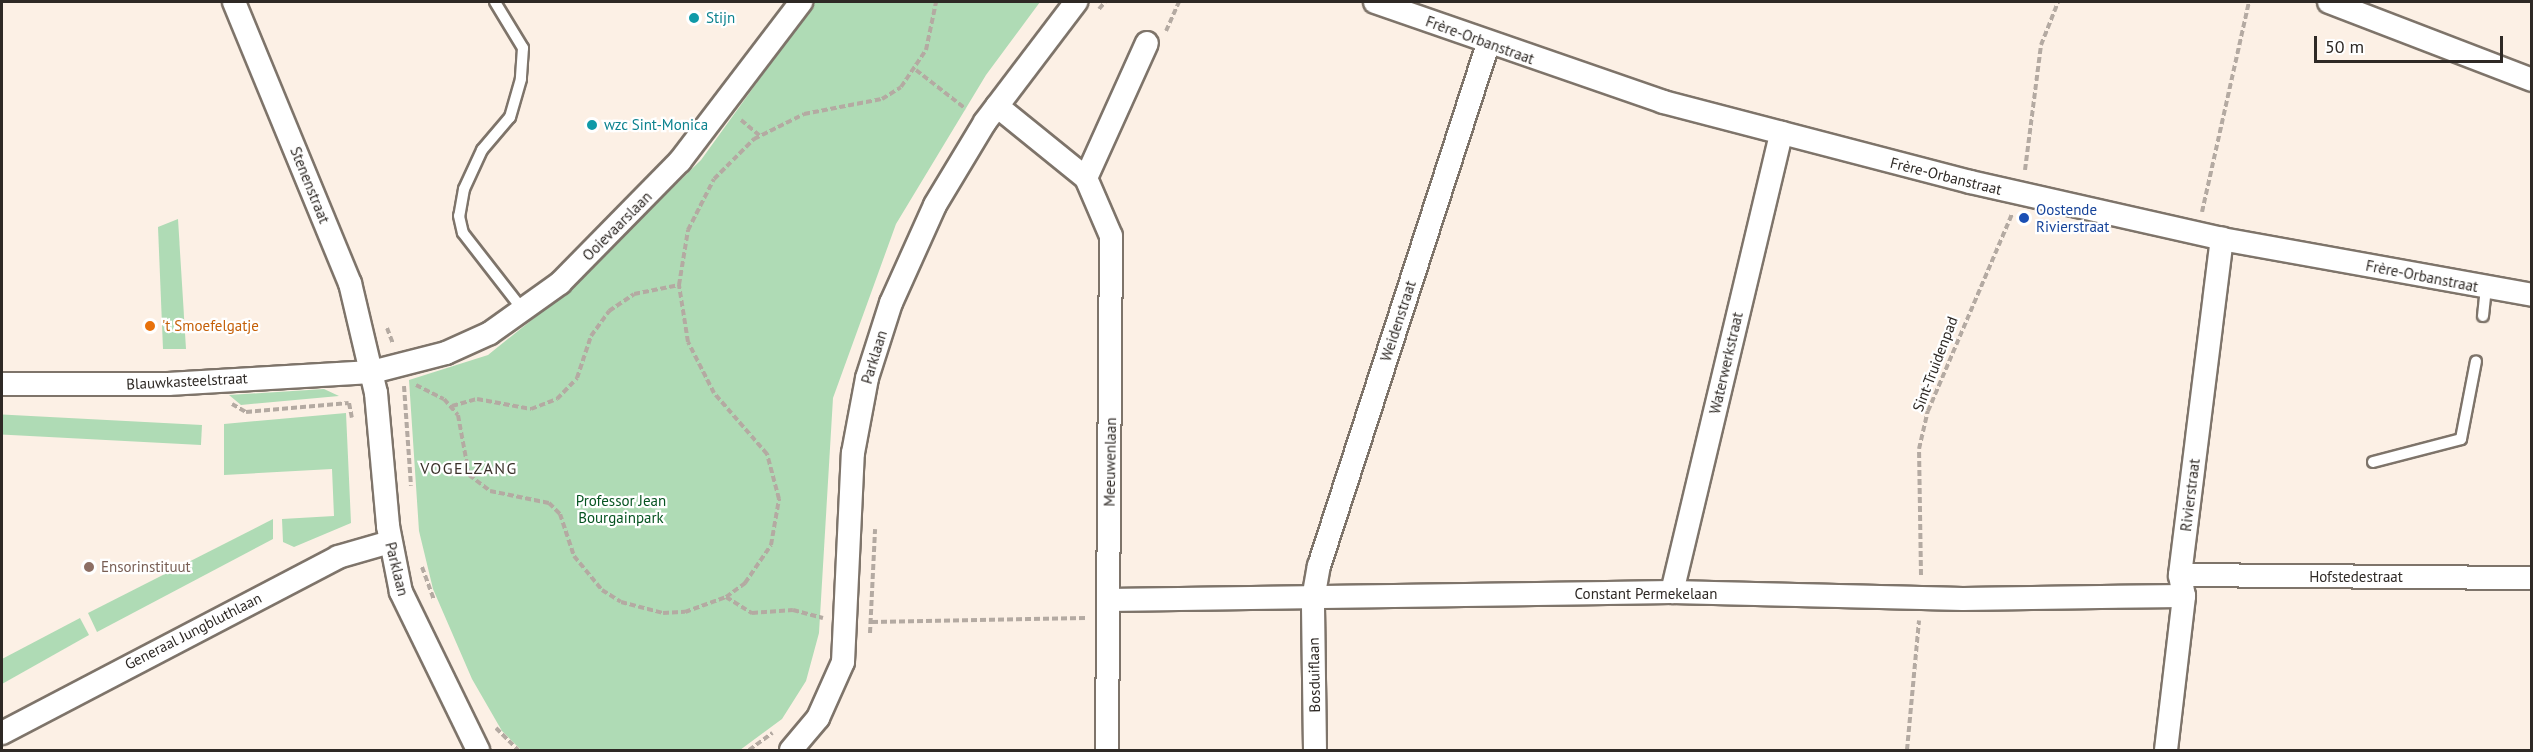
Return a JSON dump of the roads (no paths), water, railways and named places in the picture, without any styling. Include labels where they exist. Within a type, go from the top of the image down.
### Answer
[{"type":"street","name":"Stenenstraat","points":[[234,2],[350,283],[360,343],[372,372]]},
{"type":"street","name":"Ooievaarslaan","points":[[372,372],[401,365],[481,337],[560,283],[681,161],[801,2]]},
{"type":"street","name":"Parklaan","points":[[790,750],[832,692],[853,453],[867,378],[891,303],[935,206],[991,114],[1076,2]]},
{"type":"street","name":"Frère-Orbanstraat","points":[[1375,2],[1488,44],[1663,102],[2020,194],[2222,239],[2532,295]]},
{"type":"street","points":[[2329,2],[2532,80]]},
{"type":"street","points":[[991,114],[1086,178],[1147,43]]},
{"type":"street","name":"Weidenstraat","points":[[1313,599],[1488,44]]},
{"type":"street","name":"Waterwerkstraat","points":[[1672,592],[1781,133]]},
{"type":"street","name":"Meeuwenlaan","points":[[1086,178],[1112,247],[1107,750]]},
{"type":"street","name":"Rivierstraat","points":[[2166,750],[2182,585],[2222,239]]},
{"type":"street","name":"Blauwkasteelstraat","points":[[2,384],[168,384],[372,372]]},
{"type":"street","name":"Parklaan","points":[[372,372],[390,542],[418,636],[478,750]]},
{"type":"street","name":"Generaal Jungbluthlaan","points":[[2,733],[338,557],[390,542]]},
{"type":"street","name":"Hofstedestraat","points":[[2182,585],[2532,578]]},
{"type":"street","name":"Constant Permekelaan","points":[[1108,609],[1313,599],[1672,592],[1922,598],[2182,585]]},
{"type":"street","name":"Bosduiflaan","points":[[1313,599],[1316,750]]},
{"type":"lane","points":[[495,2],[522,48],[521,79],[510,117],[482,150],[464,189],[459,216],[463,233],[523,310]]},
{"type":"lane","points":[[2483,316],[2487,288]]},
{"type":"lane","points":[[2373,462],[2461,440],[2475,361]]},
{"type":"place","name":"Stijn","points":[[694,18]]},
{"type":"place","name":"wzc Sint-Monica","points":[[592,125]]},
{"type":"place","name":"Oostende Rivierstraat","points":[[2024,218]]},
{"type":"place","name":"'t Smoefelgatje","points":[[150,326]]},
{"type":"place","name":"Ensorinstituut","points":[[89,567]]},
{"type":"district","name":"VOGELZANG","points":[[469,468]]},
{"type":"park label","name":"Professor Jean Bourgainpark","points":[[621,508]]}]
